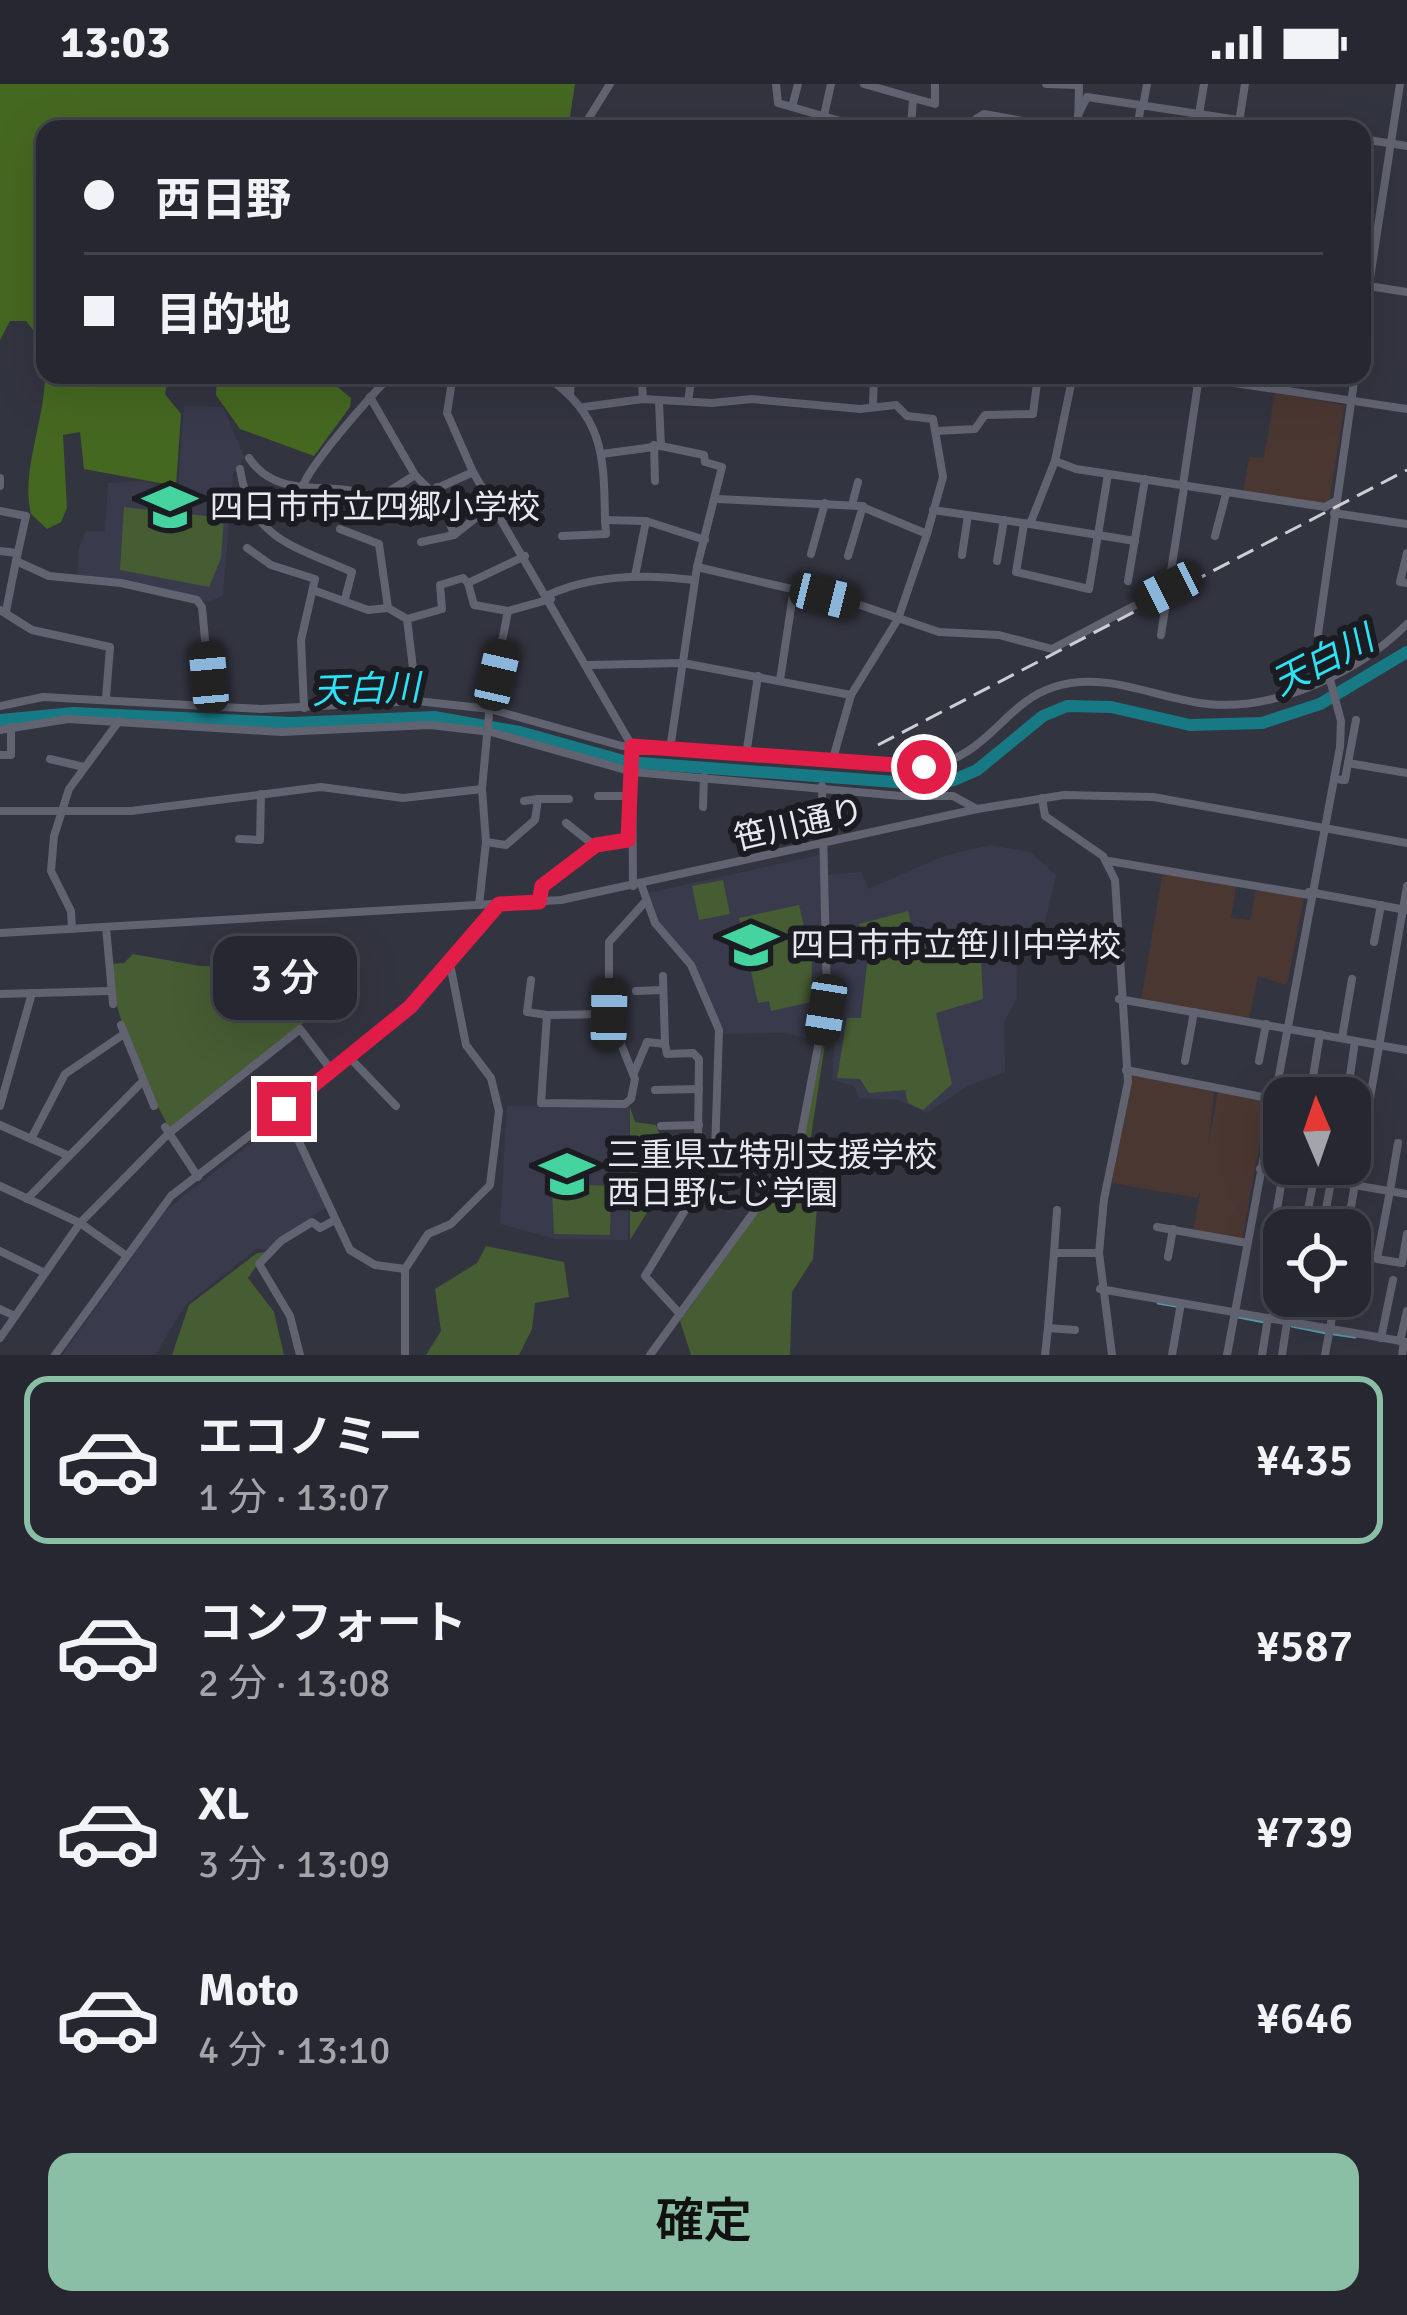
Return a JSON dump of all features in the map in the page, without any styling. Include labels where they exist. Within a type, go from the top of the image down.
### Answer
[{"type":"street","points":[[588,120],[610,84]]},
{"type":"street","points":[[776,84],[778,103],[836,120]]},
{"type":"street","points":[[792,107],[798,84]]},
{"type":"street","points":[[822,120],[831,84]]},
{"type":"street","points":[[864,84],[935,104],[935,84]]},
{"type":"street","points":[[1046,84],[1078,85],[1078,120]]},
{"type":"street","points":[[1139,120],[1147,84]]},
{"type":"street","points":[[1199,114],[1204,84]]},
{"type":"street","points":[[1239,120],[1245,84]]},
{"type":"street","points":[[1371,252],[1400,84]]},
{"type":"street","points":[[1078,115],[1083,97],[1220,120]]},
{"type":"street","points":[[912,120],[913,98]]},
{"type":"street","points":[[976,119],[984,114],[1017,120]]},
{"type":"street","points":[[1371,141],[1407,146]]},
{"type":"street","points":[[1371,287],[1407,292]]},
{"type":"street","points":[[302,488],[308,469],[325,458],[383,384]]},
{"type":"street","points":[[452,384],[447,413],[473,472],[632,746],[628,840],[637,885],[669,943],[686,956],[719,1030],[716,1153],[698,1170],[687,1207],[645,1276],[680,1314]]},
{"type":"street","points":[[556,384],[584,407],[602,454],[606,534],[562,536]]},
{"type":"street","points":[[570,395],[571,384]]},
{"type":"street","points":[[640,384],[643,399]]},
{"type":"street","points":[[688,401],[691,384]]},
{"type":"street","points":[[874,384],[874,404]]},
{"type":"street","points":[[936,430],[975,429],[985,415],[1034,414],[1038,384]]},
{"type":"street","points":[[1014,587],[1027,524],[1055,460],[1071,384]]},
{"type":"street","points":[[1161,635],[1198,384]]},
{"type":"street","points":[[1248,384],[1407,409]]},
{"type":"street","points":[[1273,388],[1274,384]]},
{"type":"street","points":[[1277,1077],[1334,779],[1339,713],[1318,634],[1354,384]]},
{"type":"street","points":[[370,397],[415,475],[430,491],[473,472]]},
{"type":"street","points":[[584,407],[643,399],[752,399],[860,409],[896,405],[907,416],[933,418],[943,476],[926,534],[898,619],[851,695],[832,762]]},
{"type":"street","points":[[655,481],[659,402]]},
{"type":"street","points":[[602,454],[657,446],[704,454],[705,462],[722,467],[694,580],[670,749]]},
{"type":"street","points":[[249,458],[266,478],[302,488],[363,489],[377,499],[415,475]]},
{"type":"street","points":[[1055,460],[1226,494],[1324,507],[1336,501]]},
{"type":"street","points":[[240,469],[246,505],[274,537],[352,572],[345,599]]},
{"type":"street","points":[[1016,572],[1089,590],[1108,474]]},
{"type":"street","points":[[1128,580],[1144,479]]},
{"type":"street","points":[[848,556],[858,482]]},
{"type":"street","points":[[437,487],[454,535]]},
{"type":"street","points":[[1215,536],[1226,494]]},
{"type":"street","points":[[717,499],[857,506],[926,534]]},
{"type":"street","points":[[811,554],[825,503]]},
{"type":"street","points":[[421,542],[454,535],[493,504]]},
{"type":"street","points":[[933,510],[1135,541]]},
{"type":"street","points":[[0,511],[26,517],[3,611],[32,630],[110,647],[106,698]]},
{"type":"street","points":[[1334,513],[1407,524]]},
{"type":"street","points":[[962,555],[968,515]]},
{"type":"street","points":[[605,520],[646,521],[705,540]]},
{"type":"street","points":[[998,561],[1004,520]]},
{"type":"street","points":[[635,576],[646,521]]},
{"type":"street","points":[[340,529],[379,544],[388,608]]},
{"type":"street","points":[[248,548],[271,565],[313,575],[301,640],[304,708]]},
{"type":"street","points":[[0,551],[41,574],[121,583],[201,602],[211,705]]},
{"type":"street","points":[[1407,554],[1400,582],[1407,583]]},
{"type":"street","points":[[468,583],[525,556]]},
{"type":"street","points":[[697,567],[794,588],[939,632],[999,635],[1052,649],[1168,589]]},
{"type":"street","points":[[313,590],[368,610],[388,608],[407,619],[442,609],[440,585],[463,578],[472,604],[508,611],[567,586],[635,576],[694,580]]},
{"type":"street","points":[[780,680],[794,588]]},
{"type":"street","points":[[478,905],[486,842],[482,789],[508,611]]},
{"type":"street","points":[[407,619],[417,701]]},
{"type":"street","points":[[0,706],[44,697],[106,698],[292,711],[417,701],[490,711],[632,746],[832,762],[943,765],[992,737],[1041,693],[1100,681],[1224,704],[1296,692],[1329,681],[1407,624]]},
{"type":"street","points":[[588,665],[682,663],[851,695]]},
{"type":"street","points":[[746,755],[758,676]]},
{"type":"street","points":[[292,711],[293,731]]},
{"type":"street","points":[[0,754],[11,754],[5,728],[48,719],[293,731],[404,724],[488,731],[629,769],[902,796],[953,796],[976,809]]},
{"type":"street","points":[[1334,779],[1345,780],[1356,720]]},
{"type":"street","points":[[72,929],[71,911],[51,863],[60,810],[84,767],[119,722]]},
{"type":"street","points":[[50,759],[84,767]]},
{"type":"street","points":[[1348,763],[1407,773]]},
{"type":"street","points":[[703,807],[704,777]]},
{"type":"street","points":[[650,1355],[798,1151],[827,1000],[822,786]]},
{"type":"street","points":[[0,811],[131,812],[352,787],[403,797],[482,789]]},
{"type":"street","points":[[239,839],[260,840],[261,794]]},
{"type":"street","points":[[598,796],[629,796]]},
{"type":"street","name":"笹川通り","points":[[0,933],[539,902],[1042,798],[1153,797],[1407,843]]},
{"type":"street","points":[[1042,798],[1047,818],[1108,861],[1405,909]]},
{"type":"street","points":[[524,800],[569,799]]},
{"type":"street","points":[[486,842],[506,845],[535,820],[538,800]]},
{"type":"street","points":[[566,823],[595,846]]},
{"type":"street","points":[[539,902],[542,886],[595,846],[628,840]]},
{"type":"street","points":[[1108,861],[1115,880],[1126,1070],[1099,1252],[1100,1289],[1112,1355]]},
{"type":"street","points":[[1371,1093],[1407,886]]},
{"type":"street","points":[[633,1074],[609,1014],[610,938],[645,902]]},
{"type":"street","points":[[55,1355],[171,1196],[350,1058],[450,963],[499,904]]},
{"type":"street","points":[[1374,942],[1381,905]]},
{"type":"street","points":[[106,927],[113,1004]]},
{"type":"street","points":[[405,1355],[405,1270],[428,1234],[451,1224],[480,1198],[492,1169],[499,1094],[466,1046],[450,963]]},
{"type":"street","points":[[663,976],[667,1054],[693,1053],[699,1059],[698,1142]]},
{"type":"street","points":[[1342,1038],[1352,979]]},
{"type":"street","points":[[531,980],[527,1012],[609,1014]]},
{"type":"street","points":[[636,991],[663,990]]},
{"type":"street","points":[[0,994],[109,991]]},
{"type":"street","points":[[0,1106],[32,992]]},
{"type":"street","points":[[1120,999],[1407,1050]]},
{"type":"street","points":[[1185,1061],[1194,1012]]},
{"type":"street","points":[[547,1015],[541,1103],[625,1104],[632,1099],[633,1074],[647,1042],[665,1043]]},
{"type":"street","points":[[1259,1061],[1266,1024]]},
{"type":"street","points":[[31,1138],[65,1074],[123,1029],[154,1106]]},
{"type":"street","points":[[0,1337],[80,1223],[167,1130],[300,1029],[332,1071]]},
{"type":"street","points":[[1313,1077],[1320,1034]]},
{"type":"street","points":[[1350,1077],[1355,1041]]},
{"type":"street","points":[[350,1058],[396,1106]]},
{"type":"street","points":[[1126,1070],[1263,1097]]},
{"type":"street","points":[[27,1199],[142,1082]]},
{"type":"street","points":[[655,1090],[699,1089]]},
{"type":"street","points":[[284,1109],[350,1250],[375,1265],[405,1270]]},
{"type":"street","points":[[0,1125],[69,1156]]},
{"type":"street","points":[[661,1126],[699,1125]]},
{"type":"street","points":[[167,1130],[198,1177]]},
{"type":"street","points":[[1398,1143],[1377,1259],[1402,1263],[1407,1234]]},
{"type":"street","points":[[1227,1355],[1263,1153]]},
{"type":"street","points":[[1350,1185],[1407,1194]]},
{"type":"street","points":[[0,1186],[80,1223],[125,1254]]},
{"type":"street","points":[[1351,1209],[1355,1186]]},
{"type":"street","points":[[1045,1355],[1057,1210]]},
{"type":"street","points":[[300,1355],[290,1316],[259,1264],[301,1226],[312,1222],[320,1228],[335,1220]]},
{"type":"street","points":[[1157,1227],[1247,1243]]},
{"type":"street","points":[[1168,1257],[1173,1229]]},
{"type":"street","points":[[0,1251],[45,1273]]},
{"type":"street","points":[[1054,1253],[1099,1252]]},
{"type":"street","points":[[1382,1338],[1393,1280]]},
{"type":"street","points":[[1100,1289],[1404,1342]]},
{"type":"street","points":[[1172,1355],[1181,1304]]},
{"type":"street","points":[[0,1309],[15,1316]]},
{"type":"street","points":[[1402,1355],[1407,1311]]},
{"type":"street","points":[[1325,1355],[1332,1317]]},
{"type":"street","points":[[1262,1355],[1270,1318]]},
{"type":"street","points":[[1282,1355],[1287,1322]]},
{"type":"street","points":[[1048,1328],[1075,1330]]},
{"type":"shaded area","points":[[1275,393],[1345,405],[1329,502],[1322,505],[1243,494],[1249,457],[1264,458]]},
{"type":"shaded area","name":"四日市市立四郷小学校","points":[[184,406],[223,407],[245,458],[233,474],[223,595],[210,602],[77,578],[79,547],[86,531],[105,531],[108,483],[144,481],[178,491]]},
{"type":"shaded area","points":[[990,845],[1030,852],[1056,875],[1045,922],[1016,930],[1017,999],[1004,1022],[1005,1072],[968,1086],[927,1113],[899,1100],[859,1098],[854,1086],[832,1080],[836,1019],[830,992],[828,875],[861,872],[868,889],[944,856]]},
{"type":"shaded area","name":"四日市市立笹川中学校","points":[[819,855],[826,985],[818,1041],[785,1033],[721,1034],[693,966],[658,923],[648,893]]},
{"type":"shaded area","points":[[1163,872],[1236,885],[1231,918],[1250,920],[1256,889],[1304,897],[1286,985],[1258,976],[1249,1019],[1141,1000]]},
{"type":"shaded area","points":[[1130,1073],[1214,1092],[1208,1147],[1218,1091],[1263,1098],[1263,1126],[1242,1240],[1193,1231],[1201,1188],[1198,1198],[1112,1183]]},
{"type":"shaded area","name":"三重県立特別支援学校 西日野にじ学園","points":[[507,1106],[630,1107],[628,1240],[556,1239],[500,1224]]},
{"type":"shaded area","points":[[283,1118],[326,1207],[266,1250],[257,1249],[186,1304],[155,1355],[62,1355],[165,1211]]},
{"type":"green space","points":[[0,84],[575,84],[569,120],[36,120],[36,337],[26,321],[10,321],[0,340]]},
{"type":"green space","points":[[44,384],[167,384],[165,394],[181,414],[176,486],[84,469],[80,432],[63,435],[67,508],[61,522],[47,529],[31,514],[28,490]]},
{"type":"green space","points":[[217,384],[334,384],[351,398],[350,407],[314,456],[240,429],[216,395]]},
{"type":"green space","points":[[124,507],[224,518],[221,558],[209,587],[120,570]]},
{"type":"green space","points":[[723,880],[730,914],[699,920],[692,886]]},
{"type":"green space","points":[[799,905],[812,961],[811,1002],[771,1011],[769,1001],[758,1003],[739,918]]},
{"type":"green space","points":[[908,911],[917,946],[868,958],[859,924]]},
{"type":"green space","points":[[971,934],[980,939],[983,999],[936,1013],[952,1084],[923,1110],[908,1103],[905,1090],[869,1093],[860,1079],[837,1078],[847,1018],[861,1018],[867,964]]},
{"type":"green space","points":[[133,954],[200,966],[263,967],[305,1013],[305,1022],[169,1128],[117,1006],[111,964],[124,963]]},
{"type":"green space","points":[[830,1011],[808,1156],[785,1197],[817,1207],[813,1259],[792,1292],[790,1355],[691,1355],[680,1321],[800,1153]]},
{"type":"green space","points":[[630,1107],[635,1122],[656,1125],[669,1157],[663,1168],[654,1167],[651,1174],[663,1187],[630,1240]]},
{"type":"green space","points":[[564,1184],[611,1186],[610,1235],[554,1234],[552,1192],[563,1192]]},
{"type":"green space","points":[[486,1246],[564,1262],[569,1297],[535,1303],[532,1329],[519,1355],[426,1355],[441,1331],[435,1289],[477,1263]]},
{"type":"green space","points":[[266,1252],[248,1278],[274,1312],[284,1355],[172,1355],[189,1305],[257,1253]]},
{"type":"waterway","name":"天白川","points":[[0,720],[74,713],[291,723],[434,717],[520,732],[627,762],[922,784],[954,780],[977,770],[1043,716],[1067,706],[1111,707],[1190,725],[1262,723],[1320,704],[1407,652]]},
{"type":"waterway","points":[[1158,1303],[1176,1306]]},
{"type":"waterway","points":[[1239,1317],[1264,1322]]},
{"type":"waterway","points":[[1292,1326],[1326,1333]]},
{"type":"waterway","points":[[1334,1334],[1355,1337]]},
{"type":"railway","points":[[878,745],[1407,470]]},
{"type":"place","name":"四日市市立四郷小学校","points":[[170,507]]},
{"type":"place","name":"四日市市立笹川中学校","points":[[751,945]]},
{"type":"place","name":"三重県立特別支援学校 西日野にじ学園","points":[[567,1174]]},
{"type":"route","points":[[284,1109],[410,1007],[499,904],[539,902],[542,886],[596,845],[628,840],[632,746],[924,767]]}]
